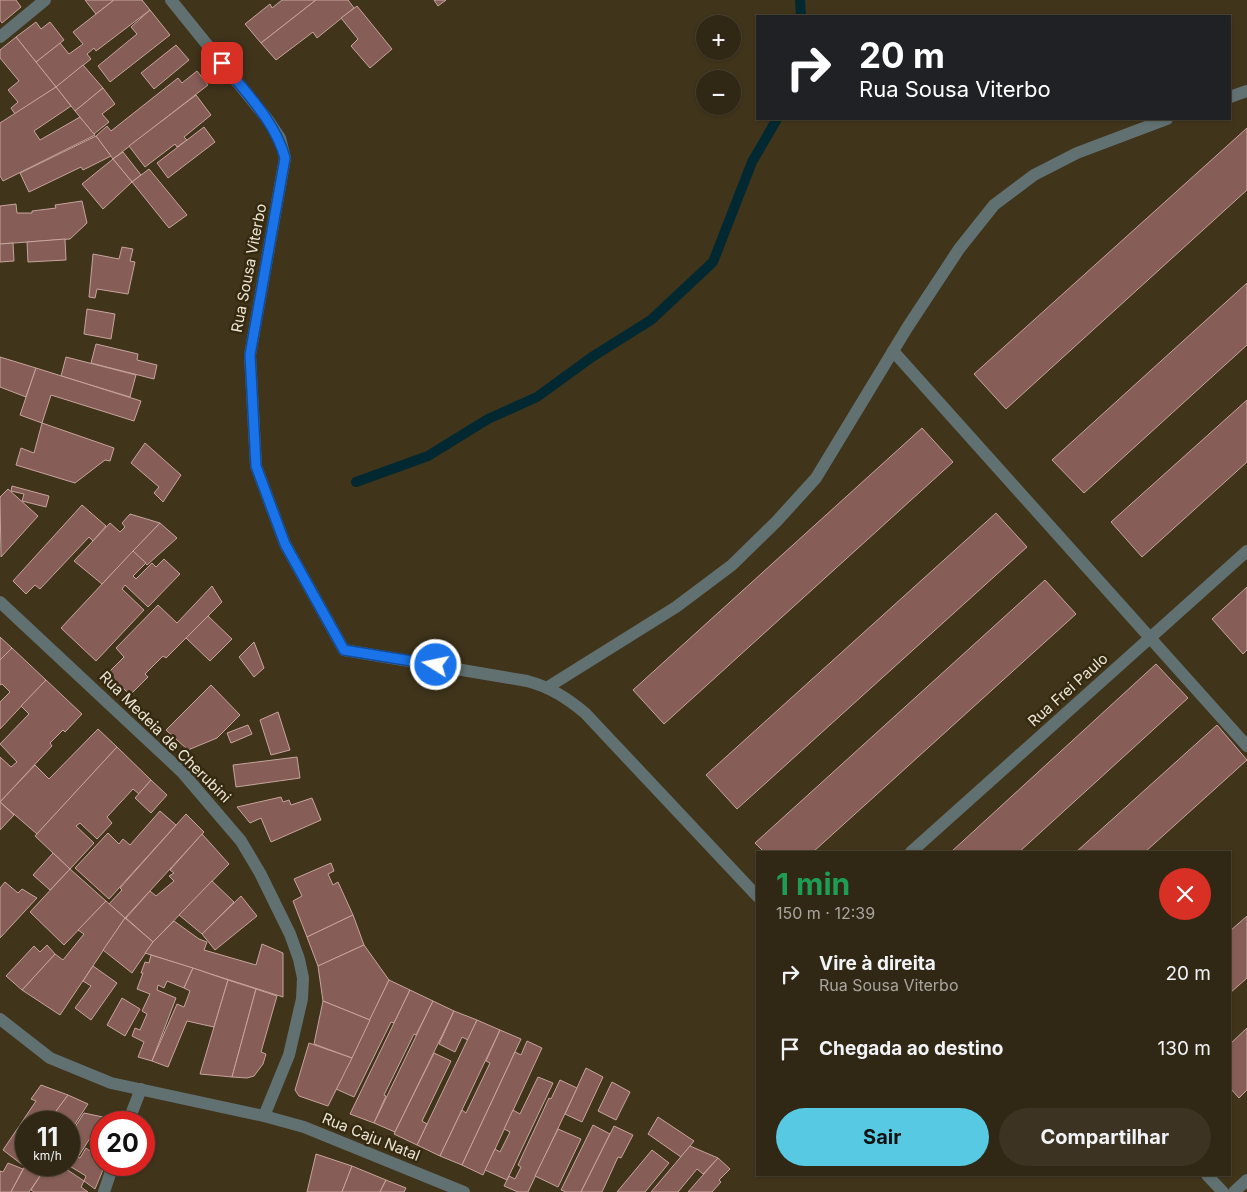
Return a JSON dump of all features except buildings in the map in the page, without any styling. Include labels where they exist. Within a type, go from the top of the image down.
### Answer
[{"type":"street","points":[[0,37],[45,0]]},
{"type":"street","name":"Rua Sousa Viterbo","points":[[171,0],[268,120],[280,138],[285,158],[250,355],[256,466],[285,544],[344,650],[527,681],[548,687]]},
{"type":"street","points":[[1231,97],[1247,91]]},
{"type":"street","points":[[756,895],[585,713],[548,687],[676,607],[732,565],[776,522],[816,478],[893,351],[959,249],[994,205],[1034,175],[1077,153],[1164,120]]},
{"type":"street","points":[[893,351],[1247,746]]},
{"type":"street","name":"Rua Frei Paulo","points":[[912,851],[1247,551]]},
{"type":"street","name":"Rua Medeia de Cherubini","points":[[0,602],[182,772],[241,841],[264,881],[290,934],[299,959],[303,978],[302,999],[289,1055],[264,1116]]},
{"type":"street","name":"Rua Caju Natal","points":[[0,1019],[50,1058],[111,1083],[264,1116],[304,1127],[464,1192]]},
{"type":"street","points":[[132,1111],[141,1089]]},
{"type":"street","points":[[104,1192],[109,1176]]},
{"type":"street","points":[[1208,1176],[1223,1192]]},
{"type":"street","points":[[1234,1192],[1247,1180]]},
{"type":"waterway","points":[[800,0],[801,15]]},
{"type":"waterway","points":[[356,482],[428,456],[488,419],[537,397],[592,357],[651,320],[713,262],[752,162],[776,120]]},
{"type":"route","points":[[222,63],[268,120],[280,138],[285,158],[283,177],[252,335],[250,355],[256,466],[275,520],[285,544],[344,650],[436,665]]}]
